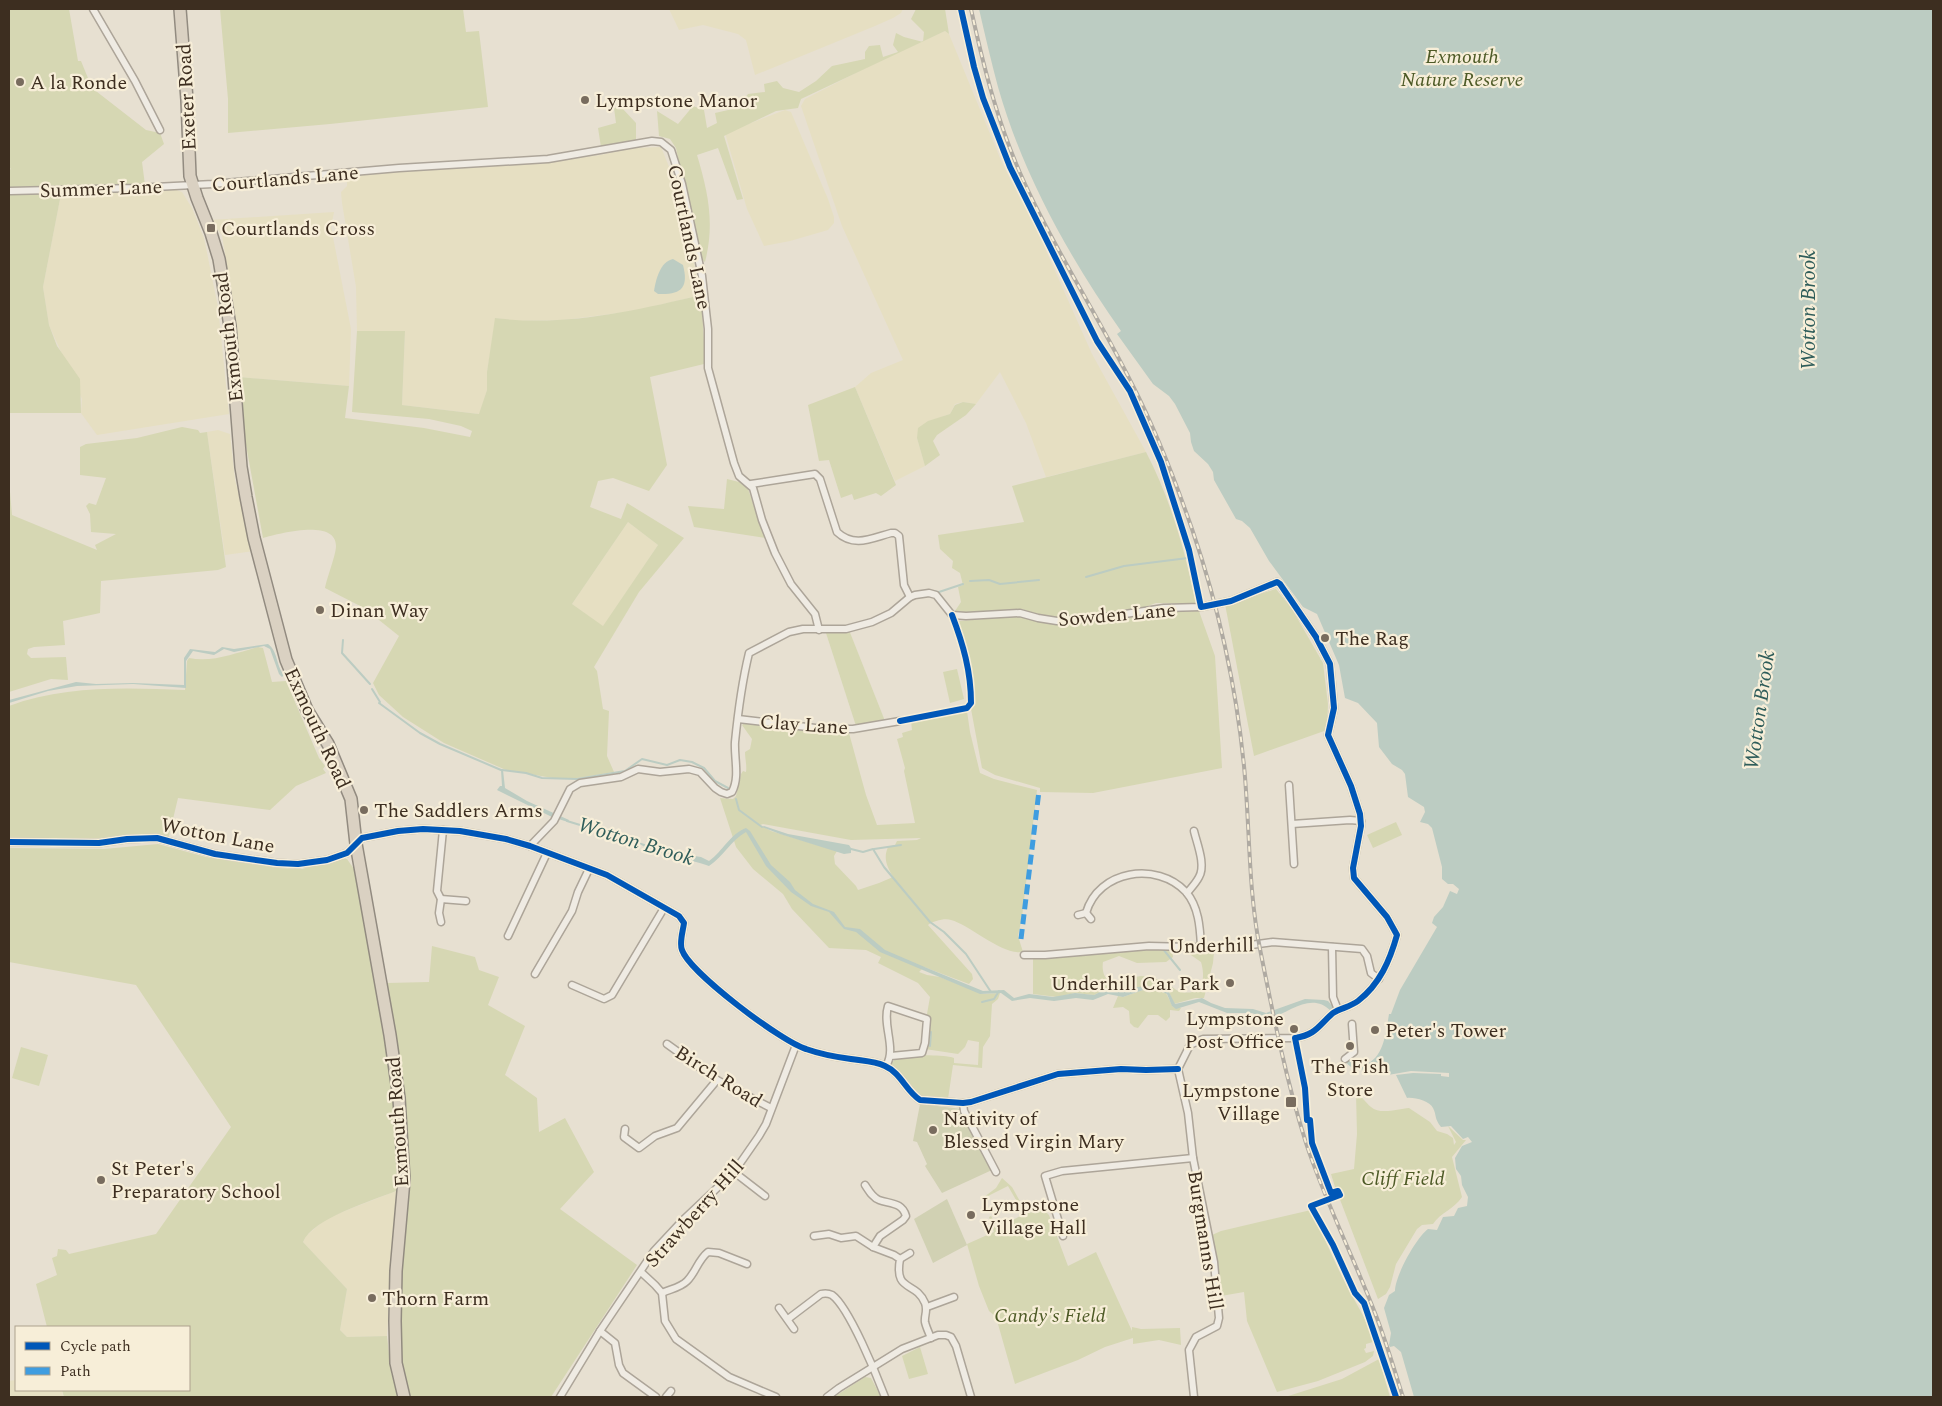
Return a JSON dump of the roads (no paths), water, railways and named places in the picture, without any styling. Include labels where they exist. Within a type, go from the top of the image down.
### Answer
[{"type":"highway","name":"Exeter Road","points":[[180,9],[187,93],[189,168],[193,185]]},
{"type":"highway","name":"Exmouth Road","points":[[193,185],[211,233],[222,275],[230,326],[242,466],[254,538],[286,660],[307,710],[328,744],[350,799],[399,1098],[404,1180],[396,1271],[395,1321],[396,1363],[404,1397]]},
{"type":"street","points":[[93,9],[136,81],[160,130]]},
{"type":"street","name":"Courtlands Lane","points":[[193,185],[263,181],[399,168],[548,159],[652,141],[661,142],[671,150],[682,184],[704,273],[708,329],[708,368],[711,385],[739,476],[751,484],[775,553],[791,584],[811,608],[818,622],[819,630]]},
{"type":"street","name":"Summer Lane","points":[[10,191],[193,185]]},
{"type":"street","points":[[530,846],[554,821],[567,793],[580,784],[621,777],[638,770],[660,772],[696,769],[716,788],[727,794],[732,792],[735,779],[735,742],[738,708],[749,653],[789,632],[803,629],[846,629],[872,622],[892,613],[910,597],[904,585],[899,536],[891,533],[861,542],[844,538],[837,532],[820,480],[815,474],[751,484]]},
{"type":"street","name":"Sowden Lane","points":[[910,597],[921,594],[933,594],[952,615],[1020,613],[1057,621],[1112,616],[1164,608],[1201,607],[1245,596],[1271,583],[1276,582],[1280,584],[1316,637],[1330,664],[1334,708],[1328,735],[1351,786],[1361,821],[1353,866],[1354,878],[1387,917],[1397,934],[1388,962],[1379,979]]},
{"type":"street","name":"Clay Lane","points":[[738,719],[824,729],[853,729],[900,721]]},
{"type":"street","points":[[1289,785],[1294,864]]},
{"type":"street","points":[[1292,824],[1361,821]]},
{"type":"street","points":[[441,922],[439,913],[441,898],[437,891],[443,830]]},
{"type":"street","name":"Wotton Lane","points":[[9,842],[99,843],[127,839],[157,838],[215,854],[277,863],[298,864],[326,860],[347,853],[362,838],[398,831],[443,830],[506,839],[530,846],[624,884],[679,916],[684,924],[681,948],[688,960],[718,989],[786,1040],[796,1045]]},
{"type":"street","points":[[1187,893],[1200,877],[1202,847],[1194,831]]},
{"type":"street","points":[[508,937],[547,853]]},
{"type":"street","points":[[535,974],[572,911],[578,892],[589,869]]},
{"type":"street","points":[[1090,919],[1086,913],[1088,906],[1104,886],[1127,874],[1145,873],[1158,876],[1172,882],[1187,893],[1200,923],[1201,946]]},
{"type":"street","points":[[441,898],[466,901]]},
{"type":"street","points":[[572,985],[604,999],[612,995],[664,908]]},
{"type":"street","points":[[1078,915],[1086,913]]},
{"type":"street","name":"Underhill","points":[[1024,954],[1054,955],[1149,946],[1229,948],[1273,942],[1362,949],[1367,956],[1370,973],[1379,979]]},
{"type":"street","points":[[1332,947],[1333,997],[1338,1010]]},
{"type":"street","points":[[796,1045],[806,1050],[869,1061],[886,1066],[899,1075],[920,1100],[963,1103],[1058,1074],[1112,1069],[1154,1070],[1178,1068],[1190,1045],[1196,1041],[1210,1038],[1255,1040],[1304,1037],[1316,1031],[1338,1010],[1357,1002],[1379,979]]},
{"type":"street","points":[[886,1066],[891,1056],[886,1025],[888,1006],[926,1018],[925,1043],[922,1053],[891,1056]]},
{"type":"street","points":[[1348,1058],[1354,1052],[1352,1024]]},
{"type":"street","name":"Birch Road","points":[[668,1044],[717,1080],[771,1108]]},
{"type":"street","name":"Strawberry Hill","points":[[560,1397],[600,1331],[654,1251],[673,1230],[734,1172],[759,1136],[766,1124],[796,1045]]},
{"type":"street","name":"Burgmanns Hill","points":[[1178,1068],[1188,1113],[1192,1158],[1214,1262],[1220,1318],[1217,1326],[1196,1337],[1189,1350],[1194,1397]]},
{"type":"street","points":[[625,1129],[624,1137],[639,1148],[655,1136],[677,1128],[717,1080]]},
{"type":"street","points":[[963,1103],[964,1111],[996,1172]]},
{"type":"street","points":[[1063,1236],[1045,1176],[1062,1171],[1192,1158]]},
{"type":"street","points":[[734,1172],[765,1196]]},
{"type":"street","points":[[865,1185],[879,1200],[898,1205],[905,1211],[906,1216],[880,1236],[873,1247]]},
{"type":"street","points":[[814,1236],[830,1234],[841,1238],[856,1236],[873,1247],[894,1254],[900,1259]]},
{"type":"street","points":[[662,1293],[686,1283],[692,1276],[700,1258],[708,1252],[719,1253],[747,1264]]},
{"type":"street","points":[[900,1259],[910,1253]]},
{"type":"street","points":[[900,1259],[898,1272],[903,1284],[918,1292],[927,1307],[924,1320],[931,1338]]},
{"type":"street","points":[[641,1272],[662,1293],[665,1321],[676,1339],[729,1377],[776,1397]]},
{"type":"street","points":[[788,1319],[821,1294],[827,1293],[833,1296],[856,1332],[885,1397]]},
{"type":"street","points":[[927,1307],[954,1297]]},
{"type":"street","points":[[780,1308],[794,1329]]},
{"type":"street","points":[[600,1331],[615,1343],[619,1365],[623,1373],[656,1397]]},
{"type":"street","points":[[827,1397],[902,1349],[942,1334],[950,1337],[956,1346],[971,1397]]},
{"type":"street","points":[[666,1397],[671,1391]]},
{"type":"water","points":[[979,9],[1933,9],[1933,1397],[1414,1397],[1401,1352],[1394,1346],[1390,1347],[1389,1345],[1391,1333],[1384,1308],[1389,1295],[1395,1291],[1398,1276],[1418,1240],[1428,1229],[1437,1230],[1443,1217],[1454,1216],[1458,1208],[1467,1206],[1468,1197],[1462,1185],[1461,1176],[1456,1169],[1455,1158],[1462,1146],[1472,1142],[1468,1137],[1463,1139],[1451,1126],[1441,1127],[1429,1103],[1407,1098],[1396,1075],[1413,1073],[1441,1074],[1441,1076],[1449,1077],[1449,1073],[1411,1071],[1388,1075],[1374,1067],[1362,1070],[1355,1069],[1345,1061],[1351,1058],[1356,1065],[1362,1066],[1371,1062],[1380,1051],[1387,1029],[1389,1014],[1391,1014],[1400,990],[1437,927],[1432,923],[1434,917],[1443,907],[1450,891],[1457,894],[1459,889],[1442,879],[1442,867],[1432,828],[1428,824],[1420,822],[1425,812],[1424,807],[1408,797],[1405,774],[1392,764],[1379,747],[1377,723],[1358,703],[1345,698],[1339,665],[1317,614],[1303,607],[1269,561],[1250,528],[1242,521],[1236,519],[1214,480],[1213,472],[1208,464],[1194,451],[1190,433],[1175,404],[1169,396],[1153,384],[1117,334],[1121,331],[1083,274],[1049,214],[1020,152],[1008,120]]},
{"type":"water","points":[[673,259],[683,265],[685,273],[684,285],[678,291],[658,294],[654,291],[659,272],[665,264]]},
{"type":"water","points":[[268,644],[284,675],[282,677],[279,674],[270,649],[264,646],[234,652],[224,649],[214,655],[193,651],[186,661],[186,688],[133,684],[77,686],[48,691],[9,703],[9,700],[76,682],[184,685],[184,658],[190,649],[215,652],[222,647],[234,649]]},
{"type":"water","points":[[501,770],[503,770],[505,788],[527,801],[569,820],[568,822],[552,817],[497,790],[502,786]]},
{"type":"water","points":[[762,827],[788,834],[849,845],[851,853],[844,854],[780,834]]},
{"type":"water","points":[[746,828],[750,831],[771,865],[790,882],[795,890],[813,904],[834,912],[845,927],[860,929],[885,950],[983,991],[1004,990],[1014,998],[1029,994],[1053,997],[1075,993],[1094,995],[1106,989],[1126,992],[1133,988],[1144,986],[1169,992],[1175,1004],[1202,998],[1225,1008],[1253,1009],[1266,1013],[1305,999],[1328,1001],[1335,1009],[1331,1011],[1323,1005],[1307,1003],[1266,1019],[1252,1013],[1227,1013],[1199,1002],[1176,1009],[1172,1006],[1167,994],[1161,991],[1146,989],[1123,997],[1108,994],[1093,1000],[1076,998],[1054,1001],[1030,998],[1012,1001],[1001,993],[980,994],[880,952],[856,932],[844,929],[829,912],[811,906],[791,892],[766,866],[746,832],[736,839],[709,866],[651,850],[638,842],[674,853],[701,857],[709,861],[735,834]]},
{"type":"waterway","points":[[1086,577],[1124,566],[1188,558],[1198,604]]},
{"type":"waterway","points":[[970,581],[989,580],[1000,584],[1039,580]]},
{"type":"waterway","points":[[932,591],[939,592],[963,584]]},
{"type":"waterway","points":[[343,640],[342,653],[370,684]]},
{"type":"waterway","points":[[372,689],[380,702]]},
{"type":"waterway","name":"Wotton Brook","points":[[379,703],[420,733],[440,744],[501,770]]},
{"type":"waterway","points":[[502,770],[526,773],[542,778],[577,779],[625,771],[642,759],[667,765],[680,760],[692,762],[704,768],[715,781],[728,788]]},
{"type":"waterway","points":[[736,799],[739,810],[762,827]]},
{"type":"waterway","name":"Wotton Brook","points":[[567,821],[639,843]]},
{"type":"waterway","points":[[874,849],[901,845]]},
{"type":"waterway","points":[[851,849],[863,852],[873,849],[884,867],[930,922],[944,932],[966,954],[991,992]]},
{"type":"waterway","points":[[1163,949],[1180,970]]},
{"type":"waterway","points":[[982,1002],[994,999],[999,991]]},
{"type":"waterway","points":[[930,1046],[931,1032]]},
{"type":"railway","points":[[971,9],[993,98],[1016,163],[1037,210],[1120,360],[1141,403],[1172,474],[1192,529],[1218,616],[1231,675],[1244,766],[1251,881],[1256,926],[1286,1071],[1306,1143],[1330,1207],[1375,1313],[1403,1397]]},
{"type":"place","name":"A la Ronde","points":[[20,82]]},
{"type":"place","name":"Lympstone Manor","points":[[585,100]]},
{"type":"place","name":"Courtlands Cross","points":[[211,228]]},
{"type":"place","name":"Dinan Way","points":[[320,610]]},
{"type":"place","name":"The Rag","points":[[1325,638]]},
{"type":"place","name":"The Saddlers Arms","points":[[364,810]]},
{"type":"place","name":"Underhill Car Park","points":[[1230,983]]},
{"type":"place","name":"Lympstone Post Office","points":[[1294,1029]]},
{"type":"place","name":"Peter's Tower","points":[[1375,1030]]},
{"type":"place","name":"The Fish Store","points":[[1350,1046]]},
{"type":"place","name":"Lympstone Village","points":[[1291,1102]]},
{"type":"place","name":"Nativity of Blessed Virgin Mary","points":[[933,1130]]},
{"type":"place","name":"St Peter's Preparatory School","points":[[101,1180]]},
{"type":"place","name":"Lympstone Village Hall","points":[[971,1215]]},
{"type":"place","name":"Thorn Farm","points":[[372,1298]]},
{"type":"park label","name":"Exmouth Nature Reserve","points":[[1462,68]]},
{"type":"park label","name":"Cliff Field","points":[[1403,1178]]},
{"type":"park label","name":"Candy's Field","points":[[1050,1315]]}]
